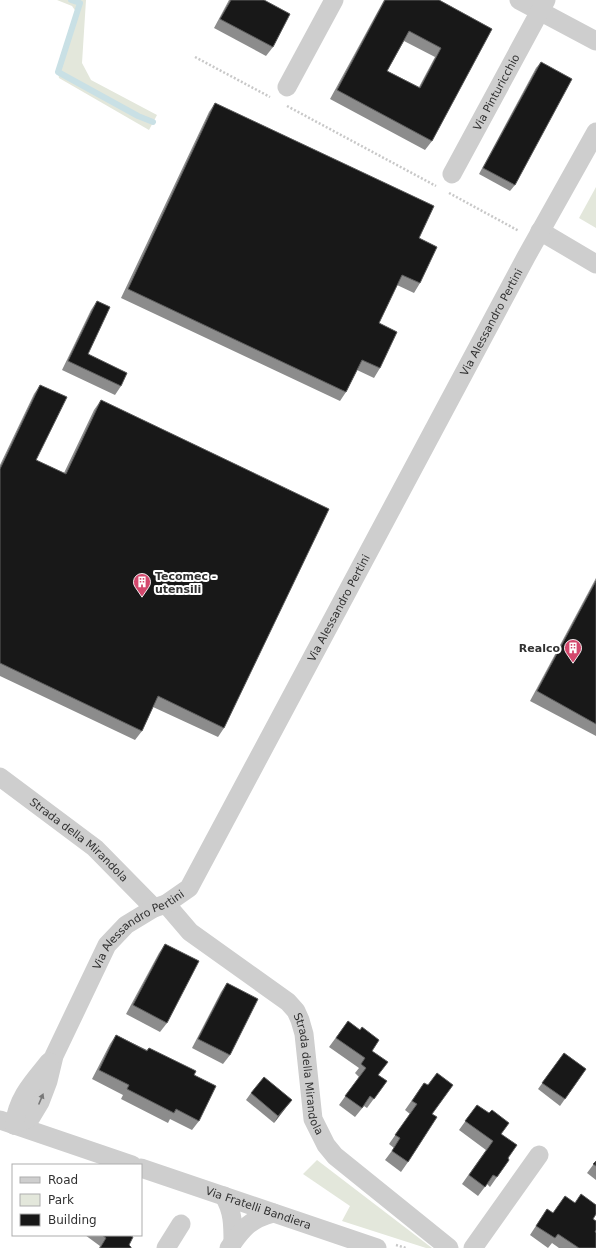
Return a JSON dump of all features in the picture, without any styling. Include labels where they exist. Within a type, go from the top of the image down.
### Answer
[{"type":"street","points":[[286,96],[334,0]]},
{"type":"street","points":[[519,0],[543,5],[596,41]]},
{"type":"street","name":"Via Pinturicchio","points":[[452,174],[543,5]]},
{"type":"street","name":"Via Alessandro Pertini","points":[[7,1122],[16,1110],[22,1096],[54,1056],[107,945],[126,925],[189,888],[537,235],[596,132]]},
{"type":"street","points":[[537,235],[596,264]]},
{"type":"street","name":"Strada della Mirandola","points":[[0,777],[95,848],[190,932],[288,1002],[300,1020],[306,1049],[310,1105],[313,1119],[326,1145],[335,1156],[448,1248]]},
{"type":"street","points":[[7,1122],[129,1164]]},
{"type":"street","points":[[473,1248],[539,1155]]},
{"type":"street","name":"Via Fratelli Bandiera","points":[[142,1168],[272,1213],[384,1246]]},
{"type":"street","points":[[224,1196],[230,1206],[233,1218],[231,1245]]},
{"type":"street","points":[[231,1245],[258,1217],[272,1213]]},
{"type":"street","points":[[166,1248],[180,1224]]},
{"type":"path","points":[[195,57],[270,97]]},
{"type":"path","points":[[286,96],[537,235]]},
{"type":"path","points":[[384,1246],[406,1248]]},
{"type":"green space","points":[[57,0],[86,0],[82,63],[91,80],[157,115],[149,130],[59,78],[58,72],[77,13],[72,6]]},
{"type":"green space","points":[[596,187],[596,228],[579,218]]},
{"type":"green space","points":[[317,1160],[432,1248],[426,1248],[342,1221],[350,1206],[303,1174]]},
{"type":"building","points":[[231,0],[264,0],[290,14],[273,47],[220,19]]},
{"type":"building","points":[[385,0],[439,0],[492,29],[432,141],[337,90]],"holes":[[[409,31],[441,48],[420,88],[387,71]]]},
{"type":"building","points":[[541,62],[572,79],[515,185],[483,168]]},
{"type":"building","points":[[215,103],[434,206],[419,238],[437,247],[420,283],[402,275],[379,323],[397,332],[380,368],[362,360],[346,392],[128,289]]},
{"type":"building","points":[[97,301],[110,307],[88,354],[127,373],[121,386],[68,361]]},
{"type":"building","name":"Tecomec - utensili","points":[[40,385],[67,397],[36,460],[66,474],[101,400],[329,509],[224,728],[158,696],[142,731],[0,663],[0,469]]},
{"type":"building","name":"Realco","points":[[596,581],[596,724],[537,691]]},
{"type":"building","points":[[165,944],[199,961],[167,1023],[133,1005]]},
{"type":"building","points":[[227,983],[258,999],[230,1055],[198,1039]]},
{"type":"building","points":[[348,1021],[360,1030],[362,1027],[379,1040],[372,1051],[388,1062],[378,1075],[387,1081],[374,1099],[370,1096],[362,1108],[345,1096],[366,1068],[361,1064],[365,1058],[336,1038]]},
{"type":"building","points":[[116,1035],[147,1051],[149,1048],[196,1071],[194,1075],[216,1086],[199,1121],[176,1109],[174,1113],[127,1089],[129,1085],[99,1070]]},
{"type":"building","points":[[564,1053],[586,1069],[565,1099],[542,1083]]},
{"type":"building","points":[[437,1073],[453,1085],[432,1114],[437,1117],[408,1162],[392,1151],[400,1138],[395,1135],[417,1104],[412,1101],[424,1083],[428,1085]]},
{"type":"building","points":[[264,1077],[292,1100],[278,1116],[251,1093]]},
{"type":"building","points":[[477,1105],[489,1113],[492,1110],[509,1123],[501,1134],[517,1145],[497,1177],[493,1175],[485,1187],[469,1175],[493,1141],[465,1121]]},
{"type":"building","points":[[581,1194],[596,1205],[596,1214],[593,1219],[596,1221],[596,1248],[579,1248],[558,1234],[555,1238],[536,1226],[547,1209],[553,1213],[565,1196],[575,1203]]},
{"type":"building","points":[[103,1236],[133,1237],[129,1245],[131,1248],[100,1248],[106,1238]]},
{"type":"waterway","points":[[71,0],[80,3],[58,72],[138,116],[153,122]]},
{"type":"place","name":"Tecomec - utensili","points":[[142,597]]},
{"type":"place","name":"Realco","points":[[573,663]]}]
